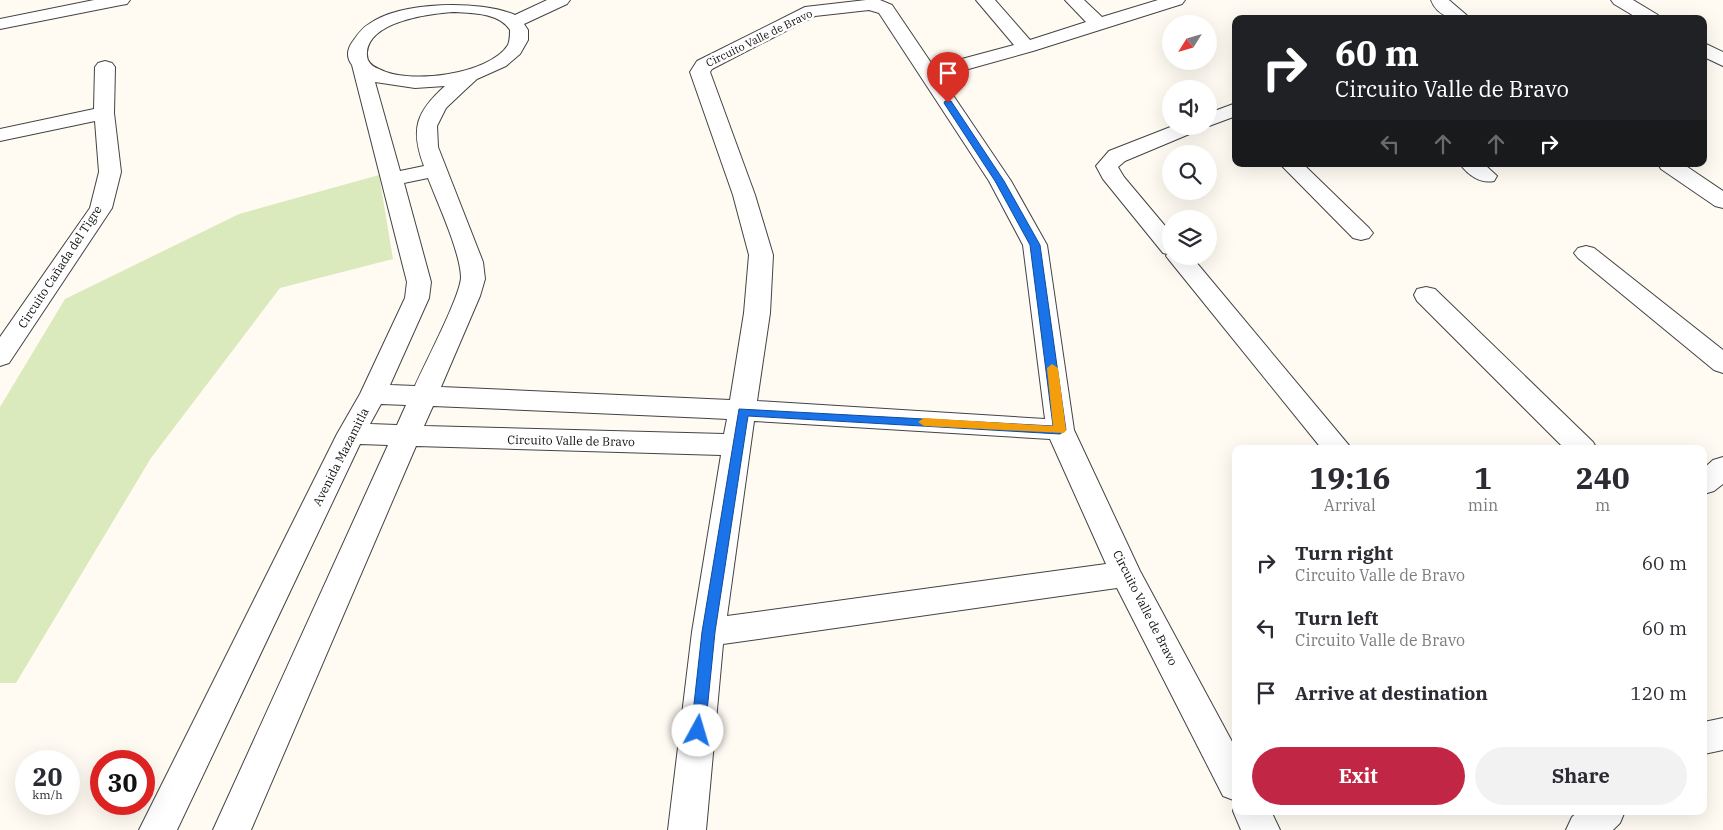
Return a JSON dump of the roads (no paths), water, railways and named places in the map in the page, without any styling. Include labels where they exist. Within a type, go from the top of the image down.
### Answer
[{"type":"street","points":[[0,24],[121,0]]},
{"type":"street","points":[[514,22],[561,0]]},
{"type":"street","points":[[985,0],[1026,48]]},
{"type":"street","points":[[1074,0],[1098,24]]},
{"type":"street","points":[[965,64],[1026,48],[1176,0]]},
{"type":"street","points":[[1440,0],[1442,5],[1456,15]]},
{"type":"street","points":[[1620,0],[1645,15]]},
{"type":"street","points":[[486,9],[515,3]]},
{"type":"street","name":"Circuito Valle de Bravo","points":[[687,830],[708,632],[757,313],[761,255],[744,195],[700,72],[701,68],[811,11],[869,5],[879,5],[886,9],[1000,181],[1035,245],[1060,430],[1126,574],[1232,776]]},
{"type":"street","name":"Avenida Mazamitla","points":[[158,830],[351,434],[373,394],[417,298],[419,282],[361,66],[357,58],[357,49],[362,40],[384,23],[407,14],[434,8],[486,9]]},
{"type":"street","points":[[361,66],[382,78],[415,82],[453,79],[471,74],[500,61],[514,49],[520,37],[518,29],[514,22],[502,14],[486,9]]},
{"type":"street","points":[[1707,51],[1723,60]]},
{"type":"street","name":"Circuito Cañada del Tigre","points":[[0,357],[101,208],[110,172],[104,113],[105,67]]},
{"type":"street","points":[[232,830],[468,296],[473,279],[471,262],[428,147],[426,128],[432,112],[448,94],[471,74]]},
{"type":"street","points":[[1217,117],[1232,111]]},
{"type":"street","points":[[0,135],[104,113]]},
{"type":"street","points":[[1162,237],[1114,179],[1107,166],[1117,156],[1170,135]]},
{"type":"street","points":[[1294,167],[1361,233]]},
{"type":"street","points":[[1673,167],[1723,202]]},
{"type":"street","points":[[391,179],[437,170]]},
{"type":"street","points":[[1586,253],[1723,364]]},
{"type":"street","points":[[1185,265],[1335,445]]},
{"type":"street","points":[[1426,295],[1579,445]]},
{"type":"street","points":[[373,394],[698,408],[1060,430]]},
{"type":"street","name":"Circuito Valle de Bravo","points":[[351,434],[737,445]]},
{"type":"street","points":[[1707,481],[1723,468]]},
{"type":"street","points":[[708,632],[1126,574]]},
{"type":"street","points":[[1707,737],[1723,734]]},
{"type":"street","points":[[1253,815],[1261,830]]},
{"type":"street","points":[[1585,830],[1602,815]]}]
